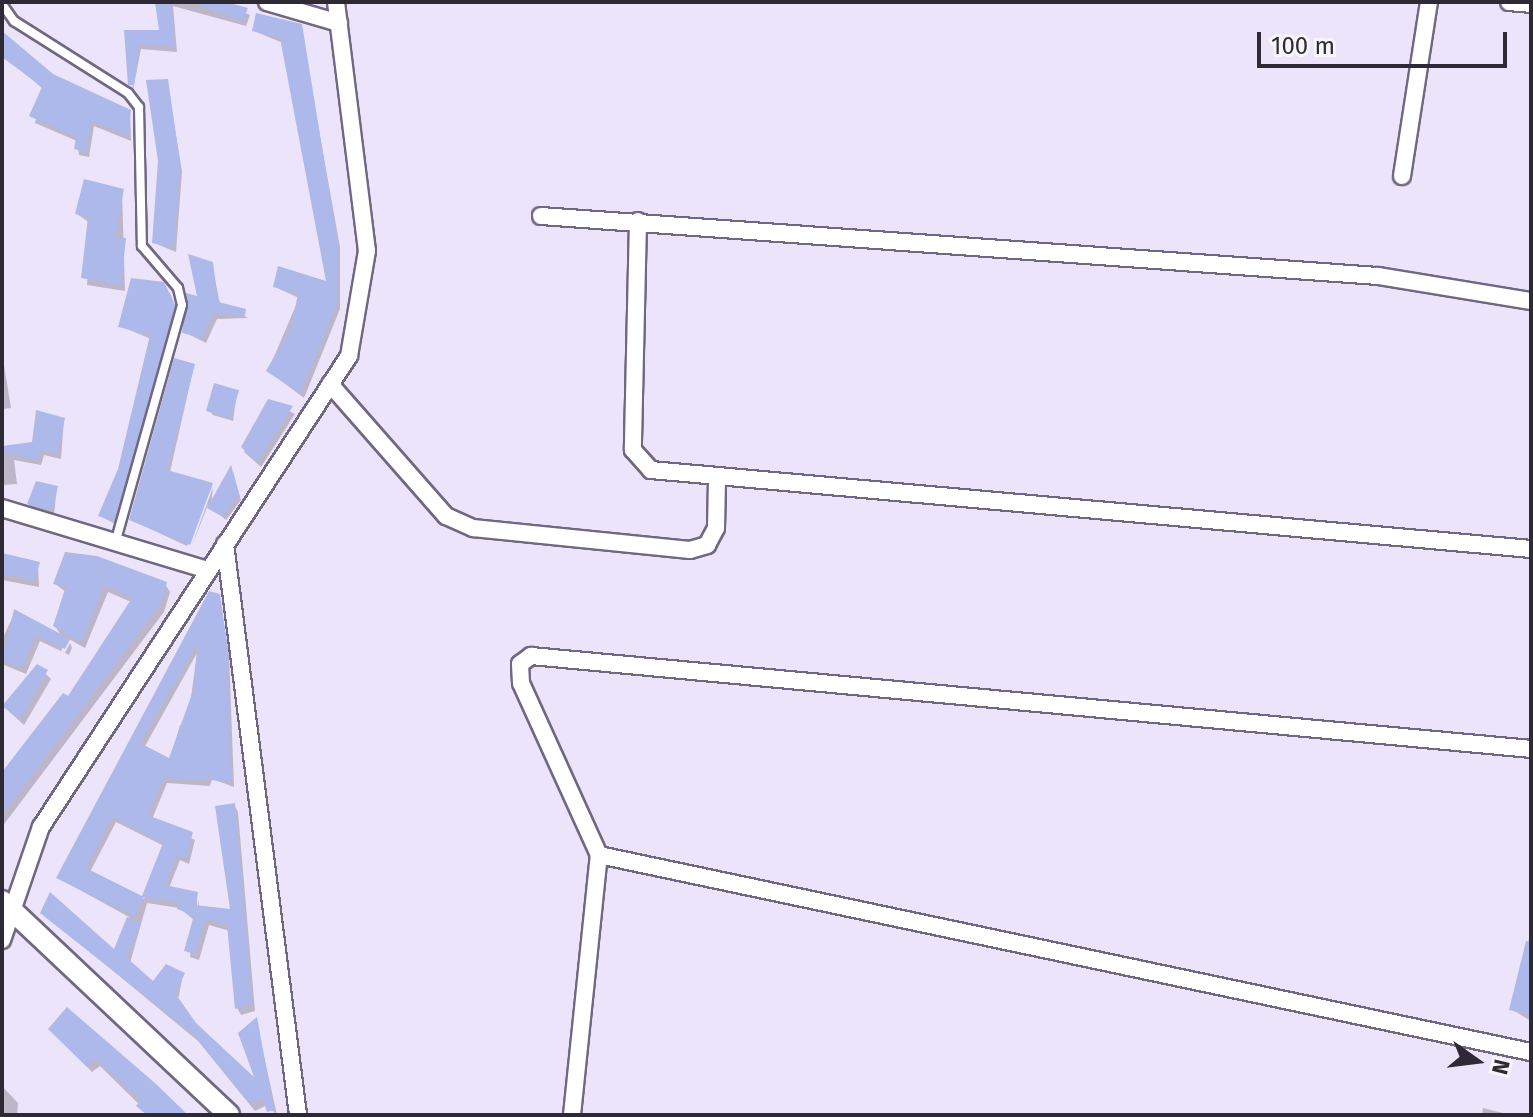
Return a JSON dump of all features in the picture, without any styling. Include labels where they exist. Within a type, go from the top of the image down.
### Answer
[{"type":"street","points":[[267,2],[339,23]]},
{"type":"street","points":[[2,940],[9,908],[41,827],[349,356],[367,251],[336,2]]},
{"type":"street","points":[[1402,176],[1429,2]]},
{"type":"street","points":[[1509,2],[1531,4]]},
{"type":"street","points":[[541,216],[1378,276],[1531,301]]},
{"type":"street","points":[[638,221],[633,450],[651,470],[717,481],[1531,549]]},
{"type":"street","points":[[330,384],[446,516],[473,528],[690,550],[707,545],[716,528],[717,481]]},
{"type":"street","points":[[2,508],[208,570]]},
{"type":"street","points":[[225,544],[298,1115]]},
{"type":"street","points":[[572,1115],[599,855],[521,683],[520,664],[531,656],[1531,749]]},
{"type":"street","points":[[599,855],[1531,1052]]},
{"type":"street","points":[[9,908],[229,1115]]},
{"type":"lane","points":[[2,4],[14,21],[128,93],[139,107],[139,235],[182,305],[116,540]]},
{"type":"building","points":[[155,2],[171,2],[175,47],[139,44],[134,85],[128,85],[124,30],[159,30]]},
{"type":"building","points":[[190,2],[226,2],[248,8],[243,21]]},
{"type":"building","points":[[256,13],[302,24],[337,239],[338,302],[300,393],[266,371],[292,325],[298,293],[273,287],[278,266],[326,281],[280,38],[252,31]]},
{"type":"building","points":[[2,31],[53,74],[131,110],[128,136],[91,121],[86,152],[74,149],[76,137],[29,116],[42,87],[2,57]]},
{"type":"building","points":[[168,79],[180,163],[174,247],[152,243],[158,161],[146,80]]},
{"type":"building","points":[[84,179],[124,189],[115,237],[126,238],[121,285],[81,278],[88,217],[75,214]]},
{"type":"building","points":[[188,254],[213,262],[218,302],[246,309],[245,316],[213,313],[202,338],[182,333],[186,293],[197,296]]},
{"type":"building","points":[[131,278],[164,282],[175,305],[114,521],[98,516],[118,469],[150,335],[118,327]]},
{"type":"building","points":[[174,358],[195,364],[167,470],[213,483],[190,545],[129,520]]},
{"type":"building","points":[[214,383],[239,390],[231,418],[206,411]]},
{"type":"building","points":[[268,399],[293,406],[257,462],[241,447]]},
{"type":"building","points":[[36,410],[65,418],[58,453],[41,450],[38,460],[2,452],[2,446],[32,442]]},
{"type":"building","points":[[231,465],[239,494],[223,517],[207,508]]},
{"type":"building","points":[[36,481],[58,486],[52,510],[27,504]]},
{"type":"building","points":[[65,552],[97,556],[167,582],[161,603],[2,815],[2,772],[63,693],[68,696],[132,598],[104,585],[81,642],[53,626],[66,586],[53,584]]},
{"type":"building","points":[[2,553],[40,562],[35,580],[2,574]]},
{"type":"building","points":[[209,591],[220,594],[227,645],[231,782],[211,780],[209,772],[207,780],[164,778],[147,815],[193,832],[186,859],[177,855],[165,885],[198,892],[196,905],[144,897],[134,916],[56,878]],"holes":[[[198,642],[193,691],[169,758],[140,743]],[[112,817],[163,843],[142,896],[86,868]]]},
{"type":"building","points":[[14,609],[70,639],[65,649],[36,635],[22,668],[2,660]]},
{"type":"building","points":[[37,664],[48,670],[20,719],[2,706]]},
{"type":"building","points":[[235,803],[252,1004],[235,1009],[227,925],[206,919],[195,954],[184,951],[194,915],[177,909],[178,903],[230,909],[215,806]]},
{"type":"building","points":[[50,892],[114,949],[127,917],[141,923],[126,957],[153,981],[166,964],[185,973],[175,993],[196,1023],[254,1077],[238,1033],[257,1017],[274,1110],[267,1112],[262,1098],[250,1104],[192,1033],[40,913]]},
{"type":"building","points":[[1526,941],[1531,942],[1531,1015],[1509,1010]]},
{"type":"building","points":[[67,1007],[188,1115],[147,1115],[136,1106],[141,1100],[95,1059],[86,1066],[48,1029]]}]
